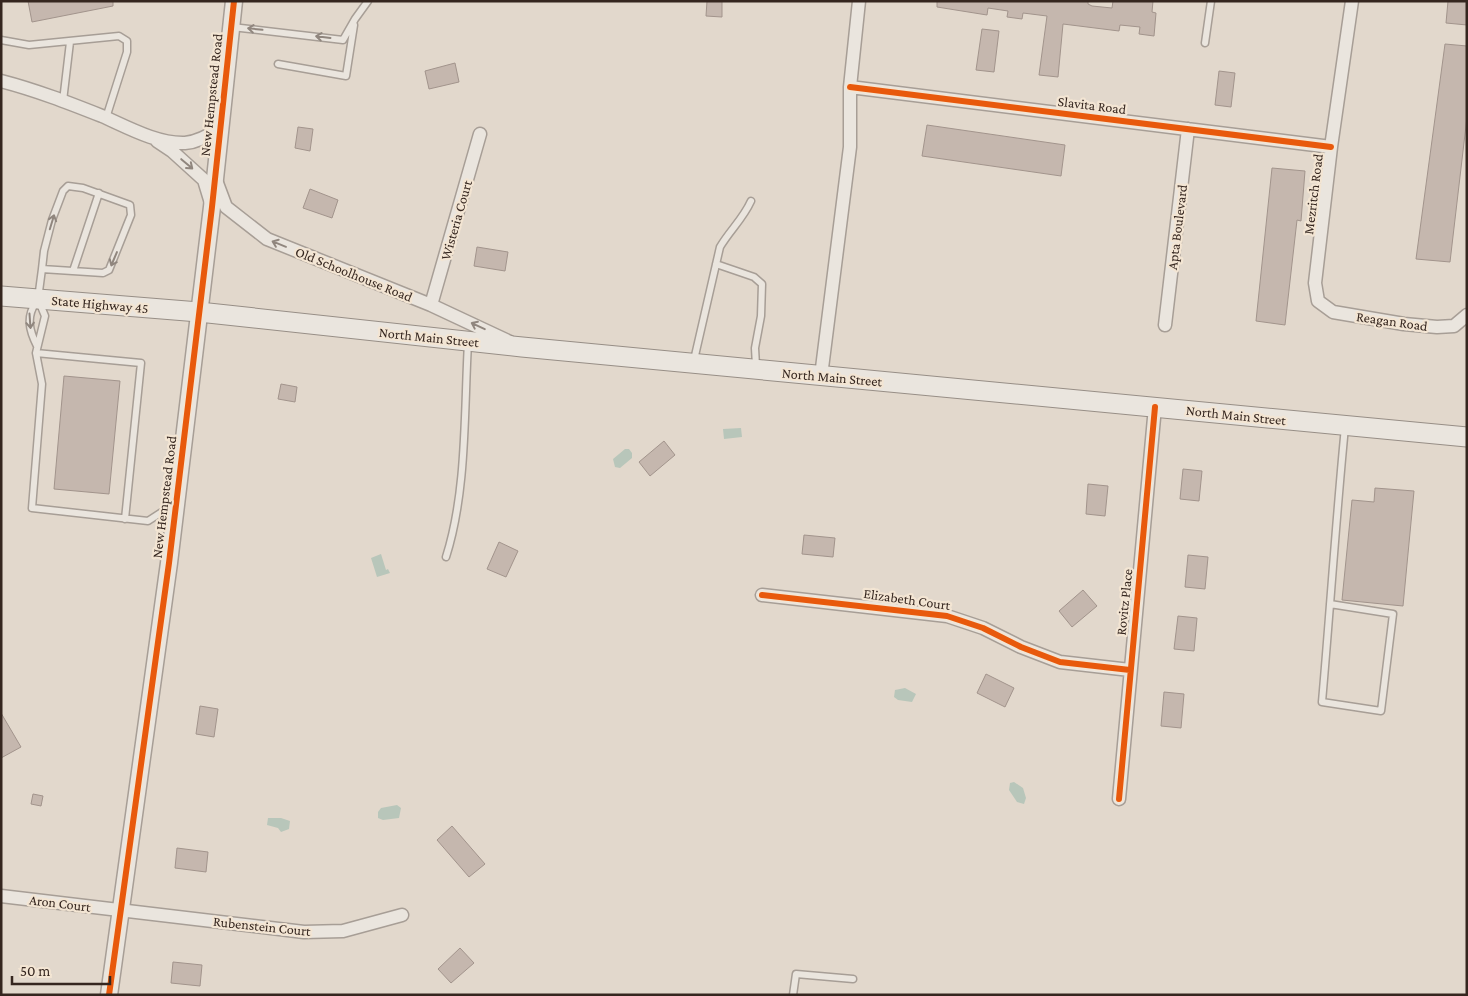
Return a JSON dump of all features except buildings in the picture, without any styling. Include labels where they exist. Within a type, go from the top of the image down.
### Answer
[{"type":"main road","name":"State Highway 45","points":[[1,296],[199,312]]},
{"type":"main road","name":"North Main Street","points":[[199,312],[468,342],[1467,437]]},
{"type":"street","name":"New Hempstead Road","points":[[109,995],[169,563],[212,207],[234,1]]},
{"type":"street","points":[[821,376],[850,147],[850,87],[859,1]]},
{"type":"street","name":"Mezritch Road","points":[[1318,301],[1316,284],[1331,147],[1352,1]]},
{"type":"street","points":[[1,81],[63,101],[148,135],[186,143],[206,138],[220,128]]},
{"type":"street","name":"Slavita Road","points":[[850,87],[1331,147]]},
{"type":"street","name":"Apta Boulevard","points":[[1165,325],[1188,129]]},
{"type":"street","name":"Wisteria Court","points":[[431,305],[480,134]]},
{"type":"street","points":[[148,135],[172,151],[204,180],[212,207]]},
{"type":"street","name":"Old Schoolhouse Road","points":[[215,172],[219,193],[226,207],[267,239],[431,305],[522,347]]},
{"type":"street","name":"Reagan Road","points":[[1318,301],[1333,312],[1404,324],[1437,327],[1454,326],[1467,315]]},
{"type":"street","name":"Rovitz Place","points":[[1119,799],[1155,408]]},
{"type":"street","name":"Elizabeth Court","points":[[762,595],[947,616],[983,628],[1021,647],[1060,662],[1130,670]]},
{"type":"street","name":"Aron Court","points":[[1,896],[120,910]]},
{"type":"street","name":"Rubenstein Court","points":[[120,910],[304,932],[343,931],[402,915]]},
{"type":"lane","points":[[230,27],[343,40],[368,1]]},
{"type":"lane","points":[[1205,43],[1211,1]]},
{"type":"lane","points":[[278,64],[346,76],[355,19]]},
{"type":"lane","points":[[1,40],[29,45],[119,36],[127,41],[127,52],[106,118]]},
{"type":"lane","points":[[63,101],[70,42]]},
{"type":"lane","points":[[37,346],[31,334],[29,312],[38,298],[42,269],[50,227],[63,191],[68,186],[99,193],[130,205],[131,215],[109,270],[104,273],[42,269]]},
{"type":"lane","points":[[73,271],[99,193]]},
{"type":"lane","points":[[694,364],[720,247],[728,234],[744,218],[751,200]]},
{"type":"lane","points":[[716,264],[754,277],[762,284],[761,316],[755,348],[756,370]]},
{"type":"lane","points":[[38,298],[46,316],[36,353],[42,384],[32,508],[148,521],[166,510],[174,511]]},
{"type":"lane","points":[[446,557],[453,535],[459,501],[468,342]]},
{"type":"lane","points":[[36,353],[140,362],[125,519]]},
{"type":"lane","points":[[1330,604],[1393,614],[1381,711],[1322,702],[1330,604],[1345,426]]},
{"type":"lane","points":[[793,995],[796,974],[853,980]]},
{"type":"shaded area","points":[[741,428],[742,437],[724,439],[723,429]]},
{"type":"shaded area","points":[[625,449],[629,449],[632,453],[632,458],[620,468],[615,467],[613,459]]},
{"type":"shaded area","points":[[381,554],[386,570],[388,569],[390,573],[377,577],[371,558]]},
{"type":"shaded area","points":[[905,688],[916,694],[912,702],[898,700],[894,697],[895,690]]},
{"type":"shaded area","points":[[1014,782],[1023,788],[1026,798],[1024,804],[1017,802],[1009,790],[1010,783]]},
{"type":"shaded area","points":[[397,805],[401,808],[399,818],[383,820],[378,818],[378,812],[381,808]]},
{"type":"shaded area","points":[[268,818],[281,818],[290,821],[289,829],[281,832],[278,828],[267,825]]},
{"type":"cycle path","points":[[109,995],[169,563],[212,207],[234,1]]},
{"type":"cycle path","points":[[850,87],[1331,147]]},
{"type":"cycle path","points":[[1119,799],[1155,407]]},
{"type":"cycle path","points":[[762,595],[947,616],[983,628],[1021,647],[1060,662],[1130,670]]}]
